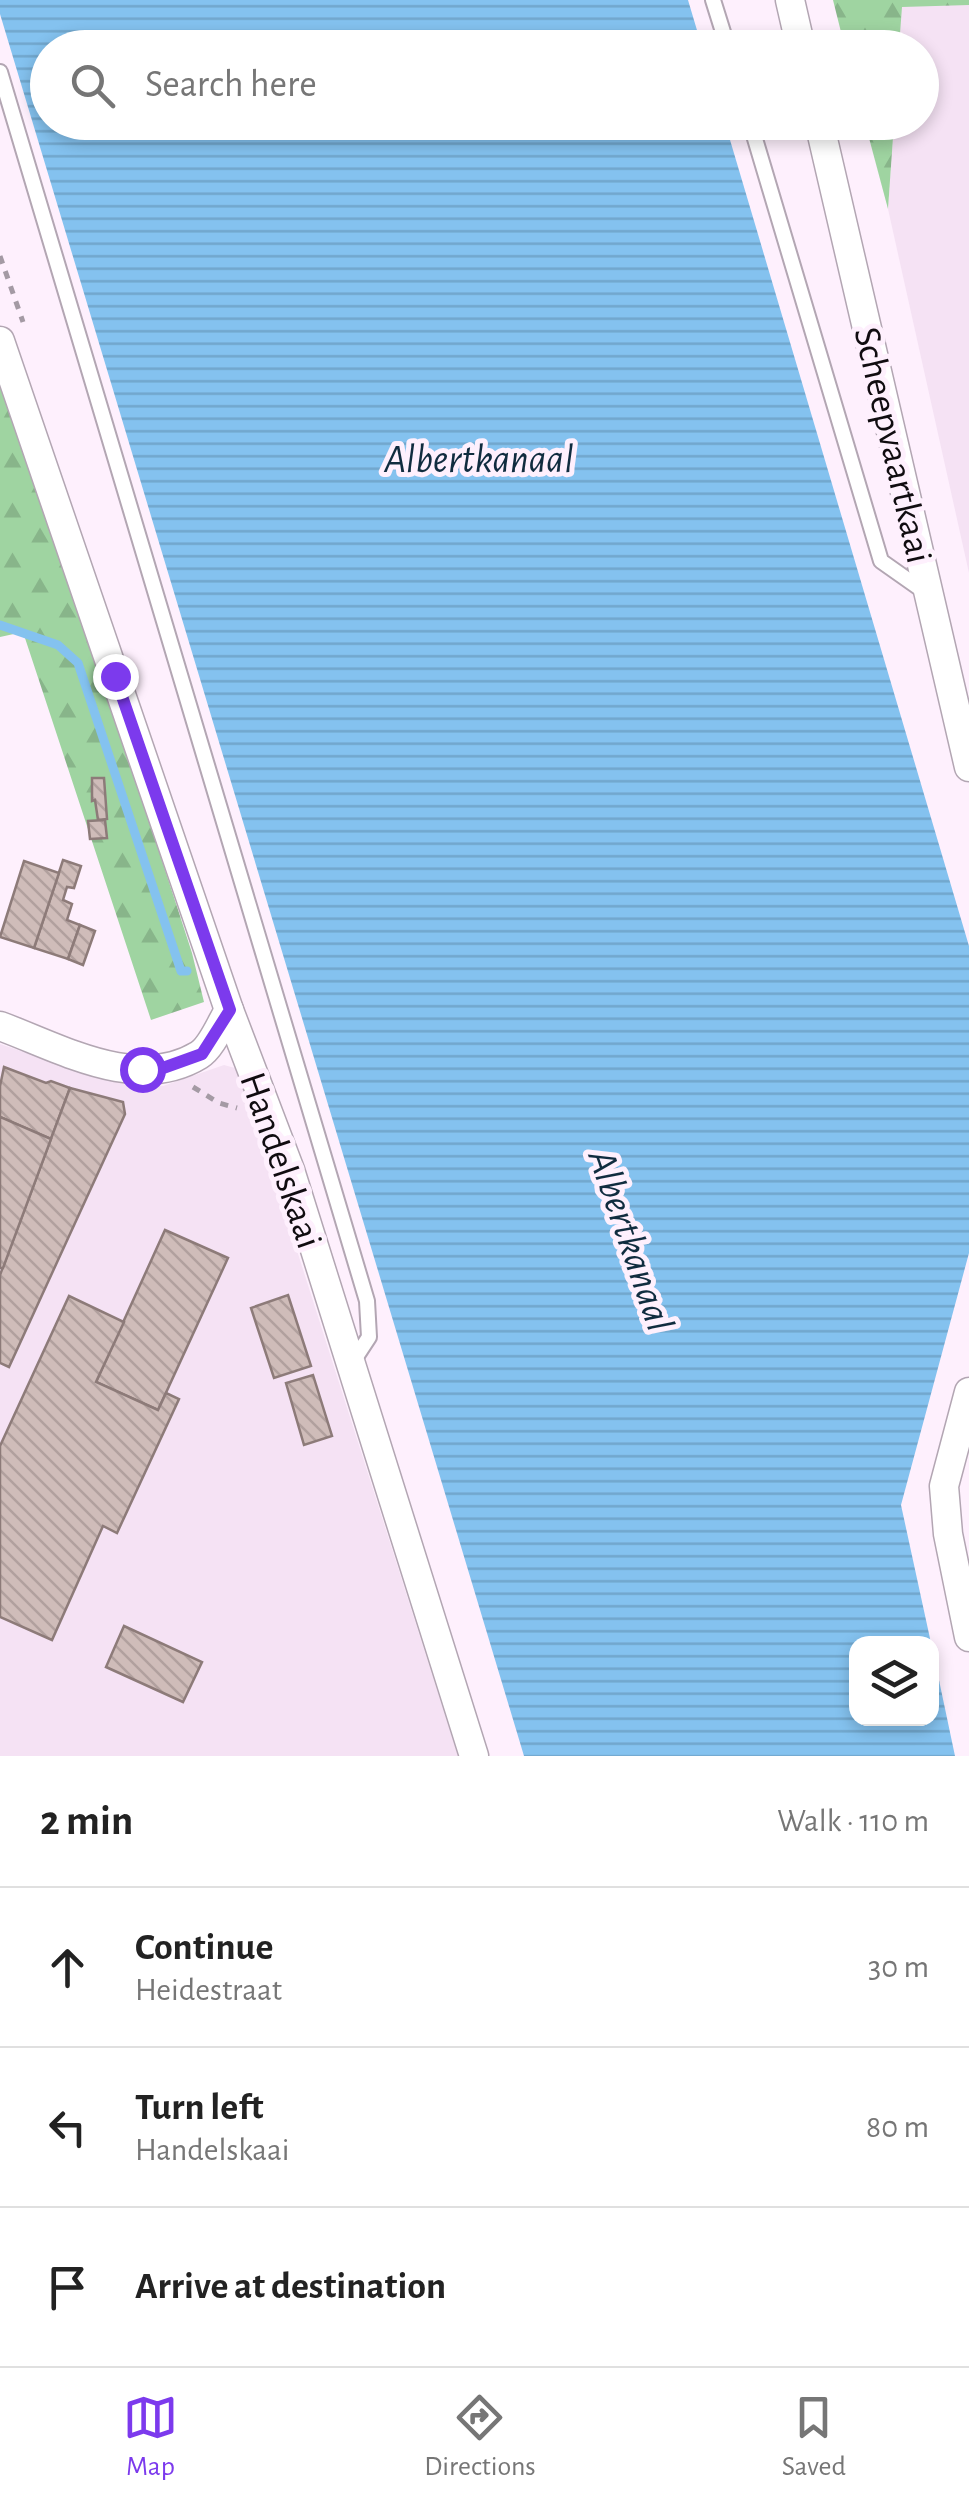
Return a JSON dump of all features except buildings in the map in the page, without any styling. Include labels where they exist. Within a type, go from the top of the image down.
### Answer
[{"type":"street","points":[[790,0],[797,30]]},
{"type":"street","name":"Scheepvaartkaai","points":[[823,140],[969,767]]},
{"type":"street","name":"Handelskaai","points":[[0,341],[272,1123],[474,1756]]},
{"type":"street","points":[[0,1026],[120,1070],[163,1068],[202,1054],[230,1010]]},
{"type":"street","points":[[969,1392],[961,1450],[944,1486],[948,1534],[969,1637]]},
{"type":"lane","points":[[713,0],[722,30]]},
{"type":"lane","points":[[0,72],[367,1301],[369,1337],[350,1367]]},
{"type":"lane","points":[[755,140],[881,560],[930,596]]},
{"type":"path","points":[[163,1068],[219,1103],[272,1123]]},
{"type":"shaded area","points":[[901,0],[969,0],[969,573],[888,209],[893,140],[939,140],[939,30],[900,30]]},
{"type":"shaded area","points":[[0,1044],[107,1080],[143,1084],[163,1086],[224,1065],[235,1068],[243,1081],[458,1756],[0,1756]]},
{"type":"green space","points":[[833,0],[969,0],[969,5],[902,7],[900,30],[840,30]]},
{"type":"green space","points":[[870,140],[893,140],[888,209]]},
{"type":"green space","points":[[0,372],[35,468],[192,953],[204,1002],[151,1020],[23,632],[0,637]]},
{"type":"water","name":"Albertkanaal","points":[[0,0],[688,0],[697,30],[30,30],[30,114],[0,14]]},
{"type":"water","name":"Albertkanaal","points":[[38,140],[730,140],[969,946],[969,1253],[901,1505],[929,1636],[849,1636],[849,1726],[939,1726],[939,1680],[955,1756],[524,1756]]},
{"type":"waterway","points":[[0,625],[58,645],[78,663],[181,971],[187,971]]},
{"type":"route","points":[[115,676],[230,1010],[202,1054],[163,1068],[142,1069]]}]
